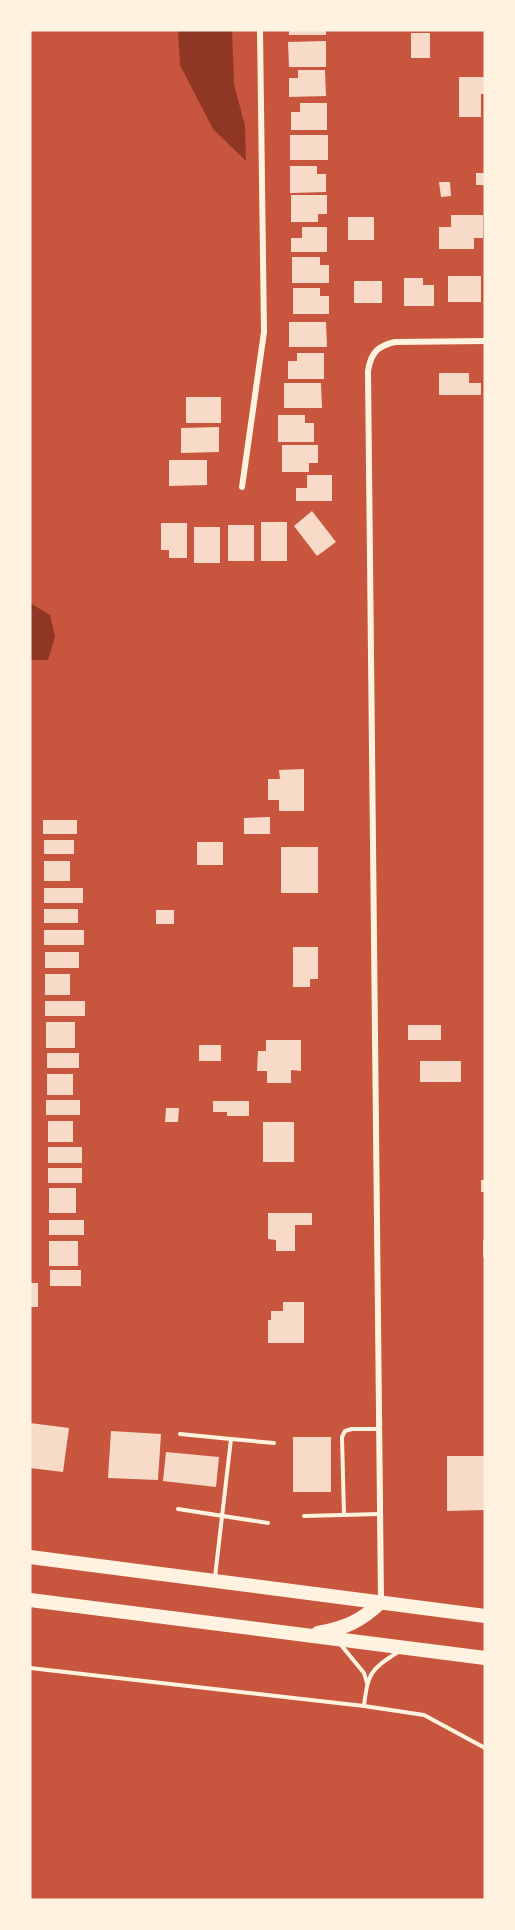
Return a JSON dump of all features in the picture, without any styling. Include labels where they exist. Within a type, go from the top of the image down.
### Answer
[{"type":"highway","points":[[30,1557],[485,1616]]},
{"type":"highway","points":[[30,1600],[485,1658]]},
{"type":"highway","points":[[307,1635],[344,1628],[367,1616],[381,1602]]},
{"type":"street","points":[[242,487],[264,332],[260,30]]},
{"type":"street","points":[[381,1602],[368,371],[370,358],[375,350],[383,345],[395,342],[485,340]]},
{"type":"lane","points":[[344,1515],[342,1437],[345,1431],[352,1429],[379,1429]]},
{"type":"lane","points":[[180,1434],[274,1443]]},
{"type":"lane","points":[[215,1581],[231,1439]]},
{"type":"lane","points":[[178,1509],[268,1522]]},
{"type":"lane","points":[[304,1516],[380,1514]]},
{"type":"lane","points":[[336,1639],[364,1672],[367,1683]]},
{"type":"lane","points":[[364,1706],[367,1683],[372,1672],[379,1664],[404,1648]]},
{"type":"lane","points":[[30,1668],[364,1706],[424,1715],[485,1748]]},
{"type":"shaded area","points":[[178,30],[232,30],[234,84],[245,126],[246,161],[213,129],[180,65]]},
{"type":"shaded area","points":[[30,603],[50,615],[55,637],[48,660],[30,660]]},
{"type":"building","points":[[289,30],[326,30],[326,35],[289,35]]},
{"type":"building","points":[[411,33],[430,33],[430,58],[411,58]]},
{"type":"building","points":[[326,41],[326,67],[289,67],[288,42]]},
{"type":"building","points":[[298,70],[325,70],[326,96],[289,97],[289,78],[298,78]]},
{"type":"building","points":[[459,77],[485,77],[485,94],[481,94],[481,117],[459,117]]},
{"type":"building","points":[[300,103],[327,103],[327,130],[291,130],[291,112],[300,112]]},
{"type":"building","points":[[290,135],[328,135],[328,160],[290,160]]},
{"type":"building","points":[[290,166],[317,166],[317,174],[326,174],[326,192],[290,193]]},
{"type":"building","points":[[476,173],[485,173],[485,185],[476,185]]},
{"type":"building","points":[[439,182],[450,182],[451,196],[441,197]]},
{"type":"building","points":[[291,195],[327,195],[327,214],[318,214],[318,222],[291,222]]},
{"type":"building","points":[[451,215],[483,215],[483,238],[474,238],[474,249],[439,249],[439,227],[451,227]]},
{"type":"building","points":[[348,217],[374,217],[374,240],[348,240]]},
{"type":"building","points":[[302,227],[327,227],[327,252],[291,252],[291,238],[302,238]]},
{"type":"building","points":[[292,257],[320,257],[320,265],[329,265],[329,283],[292,283]]},
{"type":"building","points":[[448,276],[481,276],[481,302],[448,302]]},
{"type":"building","points":[[404,278],[423,278],[423,285],[434,285],[434,306],[404,306]]},
{"type":"building","points":[[354,281],[382,281],[382,303],[354,303]]},
{"type":"building","points":[[293,288],[320,288],[320,296],[329,296],[329,314],[293,314]]},
{"type":"building","points":[[289,322],[326,322],[327,347],[289,347]]},
{"type":"building","points":[[297,353],[324,353],[324,379],[288,379],[288,361],[297,361]]},
{"type":"building","points":[[439,373],[469,373],[469,383],[481,383],[481,395],[439,395]]},
{"type":"building","points":[[284,383],[321,383],[322,408],[284,408]]},
{"type":"building","points":[[186,397],[221,397],[221,423],[186,423]]},
{"type":"building","points":[[278,415],[305,415],[305,423],[314,423],[314,442],[278,442]]},
{"type":"building","points":[[219,427],[219,452],[181,453],[181,428]]},
{"type":"building","points":[[282,445],[318,445],[318,463],[309,463],[309,472],[282,472]]},
{"type":"building","points":[[169,460],[207,460],[207,485],[169,486]]},
{"type":"building","points":[[307,475],[332,475],[332,501],[296,501],[296,488],[307,488]]},
{"type":"building","points":[[312,511],[336,542],[317,556],[294,526]]},
{"type":"building","points":[[261,522],[287,522],[287,561],[261,561]]},
{"type":"building","points":[[161,523],[187,523],[187,558],[169,558],[169,550],[161,550]]},
{"type":"building","points":[[228,525],[254,525],[254,561],[228,561]]},
{"type":"building","points":[[194,527],[220,527],[220,563],[194,563]]},
{"type":"building","points":[[304,769],[304,811],[279,811],[279,800],[268,800],[268,779],[280,779],[279,770]]},
{"type":"building","points":[[270,817],[270,834],[244,834],[244,818]]},
{"type":"building","points":[[43,820],[77,820],[77,834],[43,834]]},
{"type":"building","points":[[44,840],[74,840],[74,854],[44,854]]},
{"type":"building","points":[[197,842],[223,842],[223,865],[197,865]]},
{"type":"building","points":[[281,847],[318,847],[318,893],[281,893]]},
{"type":"building","points":[[44,861],[70,861],[70,881],[44,881]]},
{"type":"building","points":[[44,888],[83,888],[83,903],[44,903]]},
{"type":"building","points":[[44,909],[78,909],[78,923],[44,923]]},
{"type":"building","points":[[156,910],[174,910],[174,924],[156,924]]},
{"type":"building","points":[[44,930],[84,930],[84,945],[44,945]]},
{"type":"building","points":[[293,947],[318,947],[318,979],[310,979],[310,987],[293,987]]},
{"type":"building","points":[[45,952],[79,952],[79,968],[45,968]]},
{"type":"building","points":[[45,974],[70,974],[70,995],[45,995]]},
{"type":"building","points":[[45,1001],[85,1001],[85,1016],[45,1016]]},
{"type":"building","points":[[46,1022],[75,1022],[75,1048],[46,1048]]},
{"type":"building","points":[[408,1025],[441,1025],[441,1040],[408,1040]]},
{"type":"building","points":[[266,1040],[301,1040],[301,1071],[291,1070],[291,1083],[267,1083],[267,1071],[257,1071],[258,1051],[266,1051]]},
{"type":"building","points":[[199,1045],[221,1045],[221,1061],[199,1061]]},
{"type":"building","points":[[47,1053],[79,1053],[79,1068],[47,1068]]},
{"type":"building","points":[[420,1061],[461,1061],[461,1082],[420,1082]]},
{"type":"building","points":[[47,1074],[73,1074],[73,1095],[47,1095]]},
{"type":"building","points":[[46,1100],[80,1100],[80,1115],[46,1115]]},
{"type":"building","points":[[213,1101],[249,1101],[249,1116],[227,1116],[227,1112],[213,1112]]},
{"type":"building","points":[[166,1108],[179,1108],[178,1122],[165,1122]]},
{"type":"building","points":[[48,1121],[73,1121],[73,1142],[48,1142]]},
{"type":"building","points":[[263,1122],[294,1122],[294,1162],[263,1162]]},
{"type":"building","points":[[48,1147],[82,1147],[82,1163],[48,1163]]},
{"type":"building","points":[[48,1168],[82,1168],[82,1183],[48,1183]]},
{"type":"building","points":[[481,1180],[485,1180],[485,1192],[481,1192]]},
{"type":"building","points":[[49,1188],[76,1188],[76,1213],[49,1213]]},
{"type":"building","points":[[268,1213],[312,1213],[312,1225],[295,1225],[295,1251],[276,1251],[276,1240],[268,1239]]},
{"type":"building","points":[[49,1220],[84,1220],[84,1235],[49,1235]]},
{"type":"building","points":[[483,1240],[485,1240],[485,1257],[483,1257]]},
{"type":"building","points":[[49,1241],[78,1241],[78,1266],[49,1266]]},
{"type":"building","points":[[50,1270],[81,1270],[81,1286],[50,1286]]},
{"type":"building","points":[[30,1283],[38,1283],[38,1307],[30,1307]]},
{"type":"building","points":[[283,1302],[304,1302],[304,1343],[268,1343],[268,1320],[271,1320],[271,1311],[283,1311]]},
{"type":"building","points":[[30,1423],[69,1428],[63,1472],[30,1468]]},
{"type":"building","points":[[111,1431],[161,1434],[158,1480],[108,1478]]},
{"type":"building","points":[[293,1437],[331,1437],[331,1492],[293,1492]]},
{"type":"building","points":[[166,1452],[219,1457],[216,1487],[163,1481]]},
{"type":"building","points":[[447,1456],[485,1456],[485,1510],[447,1511]]}]
